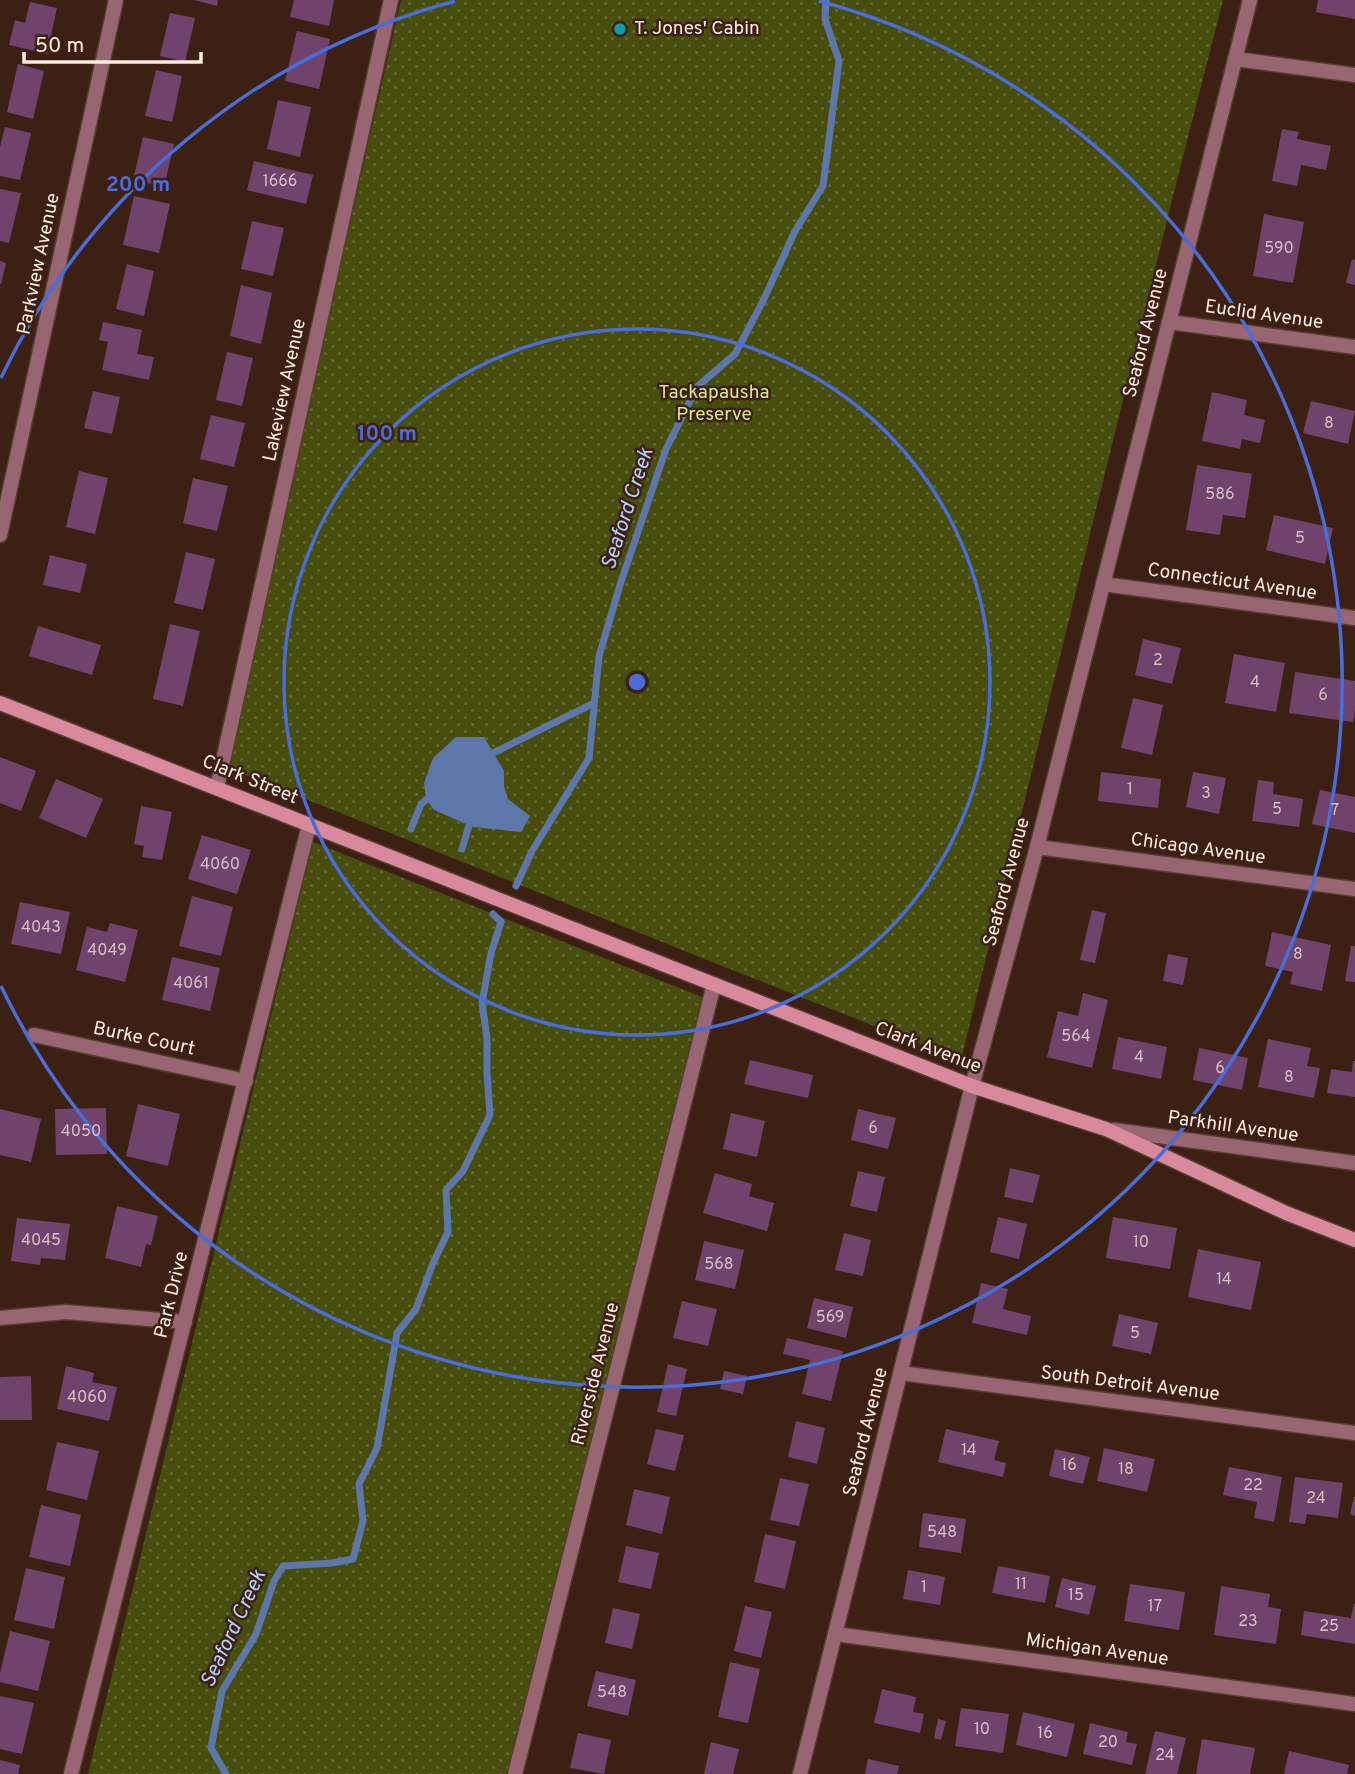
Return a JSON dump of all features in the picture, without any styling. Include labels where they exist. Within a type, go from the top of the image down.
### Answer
[{"type":"street","name":"Parkview Avenue","points":[[0,536],[116,0]]},
{"type":"street","name":"Lakeview Avenue","points":[[217,788],[391,0]]},
{"type":"street","name":"Seaford Avenue","points":[[800,1774],[972,1086],[1037,847],[1250,0]]},
{"type":"street","points":[[1235,59],[1355,75]]},
{"type":"street","name":"Euclid Avenue","points":[[1169,322],[1355,347]]},
{"type":"street","name":"Connecticut Avenue","points":[[1103,584],[1355,618]]},
{"type":"street","name":"Clark Street","points":[[0,703],[485,894]]},
{"type":"street","name":"Park Drive","points":[[71,1774],[310,825]]},
{"type":"street","name":"Chicago Avenue","points":[[1037,847],[1355,889]]},
{"type":"street","name":"Clark Avenue","points":[[485,894],[972,1086],[1106,1129],[1286,1213],[1355,1240]]},
{"type":"street","name":"Riverside Avenue","points":[[515,1774],[714,984]]},
{"type":"street","name":"Burke Court","points":[[34,1035],[246,1081]]},
{"type":"street","name":"Parkhill Avenue","points":[[1106,1129],[1355,1163]]},
{"type":"street","points":[[0,1318],[66,1312],[185,1322]]},
{"type":"street","name":"South Detroit Avenue","points":[[901,1373],[1355,1433]]},
{"type":"street","name":"Michigan Avenue","points":[[835,1634],[1355,1704]]},
{"type":"green space","name":"Tackapausha Preserve","points":[[401,0],[1223,0],[961,1060],[226,767]]},
{"type":"green space","points":[[313,842],[707,999],[511,1774],[88,1774]]},
{"type":"water","points":[[456,737],[484,737],[504,771],[504,786],[508,799],[530,816],[521,832],[473,827],[434,810],[426,799],[424,783],[433,758]]},
{"type":"building","points":[[194,0],[218,0],[217,6]]},
{"type":"building","points":[[294,0],[334,0],[329,26],[290,17]]},
{"type":"building","points":[[1318,0],[1355,0],[1355,19],[1316,12]]},
{"type":"building","points":[[30,2],[57,8],[47,54],[9,45],[15,20],[25,23]]},
{"type":"building","points":[[170,13],[195,18],[185,62],[160,56]]},
{"type":"building","points":[[297,31],[330,39],[319,89],[285,81]]},
{"type":"building","points":[[18,64],[44,71],[33,119],[7,112]]},
{"type":"building","points":[[156,70],[182,76],[172,122],[145,116]]},
{"type":"building","points":[[278,100],[311,107],[300,157],[267,149]]},
{"type":"building","points":[[5,127],[31,133],[20,180],[0,176],[0,147]]},
{"type":"building","points":[[1282,129],[1299,132],[1297,139],[1331,146],[1326,170],[1301,165],[1297,186],[1272,181]]},
{"type":"building","points":[[143,137],[174,144],[164,187],[133,180]]},
{"type":"building","points":[[254,161],[313,175],[306,204],[247,190]]},
{"type":"building","points":[[0,189],[21,193],[9,243],[0,241]]},
{"type":"building","points":[[134,196],[170,204],[159,253],[123,245]]},
{"type":"building","points":[[1264,214],[1304,222],[1293,283],[1253,276]]},
{"type":"building","points":[[252,221],[284,228],[273,276],[241,269]]},
{"type":"building","points":[[1352,259],[1355,260],[1355,285],[1346,283]]},
{"type":"building","points":[[0,261],[6,263],[1,284],[0,284]]},
{"type":"building","points":[[127,264],[154,271],[144,316],[116,309]]},
{"type":"building","points":[[241,285],[272,293],[261,344],[230,336]]},
{"type":"building","points":[[103,322],[142,330],[137,354],[154,357],[149,380],[102,370],[108,342],[99,340]]},
{"type":"building","points":[[227,352],[253,358],[242,406],[216,400]]},
{"type":"building","points":[[93,391],[120,397],[112,434],[84,428]]},
{"type":"building","points":[[1212,392],[1247,400],[1244,415],[1265,420],[1260,443],[1242,439],[1240,449],[1202,441]]},
{"type":"building","points":[[1311,401],[1355,411],[1348,444],[1303,433]]},
{"type":"building","points":[[211,415],[245,423],[234,467],[200,459]]},
{"type":"building","points":[[1197,465],[1252,474],[1245,518],[1223,515],[1220,535],[1186,530]]},
{"type":"building","points":[[79,471],[108,478],[95,534],[66,527]]},
{"type":"building","points":[[193,478],[228,486],[217,531],[183,523]]},
{"type":"building","points":[[1274,515],[1333,528],[1325,564],[1266,550]]},
{"type":"building","points":[[186,552],[215,559],[203,610],[174,603]]},
{"type":"building","points":[[50,555],[87,564],[80,593],[43,585]]},
{"type":"building","points":[[170,624],[200,631],[183,706],[153,699]]},
{"type":"building","points":[[38,626],[101,645],[92,675],[29,656]]},
{"type":"building","points":[[1143,639],[1181,648],[1172,684],[1135,675]]},
{"type":"building","points":[[1234,654],[1285,663],[1276,712],[1225,703]]},
{"type":"building","points":[[1295,672],[1355,681],[1353,722],[1289,713]]},
{"type":"building","points":[[1133,698],[1163,705],[1152,755],[1121,748]]},
{"type":"building","points":[[0,757],[36,771],[21,811],[0,803]]},
{"type":"building","points":[[1101,772],[1161,779],[1158,808],[1098,801]]},
{"type":"building","points":[[1193,772],[1226,778],[1219,814],[1186,807]]},
{"type":"building","points":[[56,779],[103,799],[86,838],[39,818]]},
{"type":"building","points":[[1258,780],[1274,782],[1273,794],[1303,799],[1299,827],[1252,821]]},
{"type":"building","points":[[1320,790],[1355,797],[1355,833],[1312,824]]},
{"type":"building","points":[[141,806],[172,812],[162,860],[142,857],[144,846],[134,844]]},
{"type":"building","points":[[202,835],[251,850],[237,894],[188,879]]},
{"type":"building","points":[[192,896],[233,907],[221,956],[179,946]]},
{"type":"building","points":[[20,902],[70,912],[61,954],[11,944]]},
{"type":"building","points":[[1092,910],[1106,913],[1095,963],[1080,960]]},
{"type":"building","points":[[110,923],[138,930],[125,982],[76,970],[87,927],[107,932]]},
{"type":"building","points":[[1272,932],[1331,945],[1322,991],[1290,984],[1293,972],[1265,966]]},
{"type":"building","points":[[1351,946],[1355,946],[1355,982],[1345,981]]},
{"type":"building","points":[[1168,954],[1188,958],[1183,985],[1163,981]]},
{"type":"building","points":[[172,957],[220,968],[210,1011],[162,1000]]},
{"type":"building","points":[[1083,993],[1108,1000],[1092,1068],[1047,1057],[1058,1011],[1078,1016]]},
{"type":"building","points":[[1118,1037],[1167,1047],[1161,1079],[1112,1069]]},
{"type":"building","points":[[1268,1039],[1311,1048],[1307,1066],[1320,1068],[1314,1098],[1258,1087]]},
{"type":"building","points":[[1199,1048],[1248,1058],[1242,1090],[1193,1080]]},
{"type":"building","points":[[750,1060],[813,1075],[808,1098],[744,1084]]},
{"type":"building","points":[[1353,1061],[1355,1097],[1327,1093],[1331,1069],[1352,1072]]},
{"type":"building","points":[[138,1104],[180,1114],[168,1166],[126,1156]]},
{"type":"building","points":[[106,1108],[107,1154],[56,1155],[55,1109]]},
{"type":"building","points":[[0,1109],[41,1119],[31,1162],[0,1155]]},
{"type":"building","points":[[858,1109],[896,1118],[888,1149],[851,1140]]},
{"type":"building","points":[[731,1113],[765,1121],[757,1157],[723,1149]]},
{"type":"building","points":[[1010,1168],[1040,1175],[1033,1203],[1004,1197]]},
{"type":"building","points":[[858,1171],[885,1177],[877,1212],[850,1206]]},
{"type":"building","points":[[715,1173],[752,1184],[749,1196],[774,1203],[767,1231],[703,1213]]},
{"type":"building","points":[[117,1206],[158,1216],[151,1245],[146,1244],[141,1267],[105,1258]]},
{"type":"building","points":[[998,1217],[1027,1224],[1019,1259],[990,1252]]},
{"type":"building","points":[[1113,1217],[1177,1228],[1170,1269],[1106,1258]]},
{"type":"building","points":[[17,1218],[70,1224],[65,1260],[41,1258],[40,1265],[11,1261]]},
{"type":"building","points":[[844,1233],[871,1240],[863,1276],[835,1270]]},
{"type":"building","points":[[704,1241],[744,1250],[735,1289],[695,1280]]},
{"type":"building","points":[[1198,1249],[1261,1262],[1251,1310],[1188,1297]]},
{"type":"building","points":[[981,1283],[1008,1289],[1003,1309],[1031,1316],[1027,1335],[972,1323]]},
{"type":"building","points":[[814,1298],[853,1307],[846,1338],[807,1328]]},
{"type":"building","points":[[682,1301],[717,1309],[708,1346],[673,1338]]},
{"type":"building","points":[[1119,1314],[1158,1323],[1151,1354],[1112,1346]]},
{"type":"building","points":[[787,1338],[843,1351],[831,1401],[802,1394],[810,1360],[783,1354]]},
{"type":"building","points":[[668,1364],[687,1369],[676,1416],[657,1412]]},
{"type":"building","points":[[66,1366],[94,1373],[92,1382],[117,1387],[109,1421],[57,1409]]},
{"type":"building","points":[[724,1371],[747,1376],[743,1394],[720,1389]]},
{"type":"building","points":[[31,1376],[32,1420],[0,1420],[0,1377]]},
{"type":"building","points":[[796,1421],[825,1428],[817,1464],[788,1457]]},
{"type":"building","points":[[656,1429],[684,1435],[675,1471],[647,1464]]},
{"type":"building","points":[[946,1429],[999,1441],[994,1460],[1006,1463],[1003,1477],[938,1462]]},
{"type":"building","points":[[57,1442],[99,1451],[87,1500],[46,1490]]},
{"type":"building","points":[[1104,1448],[1155,1459],[1147,1492],[1097,1481]]},
{"type":"building","points":[[1055,1449],[1090,1457],[1083,1484],[1049,1476]]},
{"type":"building","points":[[1229,1467],[1282,1477],[1274,1522],[1254,1518],[1257,1502],[1223,1495]]},
{"type":"building","points":[[1295,1477],[1343,1483],[1338,1518],[1307,1514],[1305,1524],[1289,1522]]},
{"type":"building","points":[[780,1478],[809,1484],[799,1526],[770,1520]]},
{"type":"building","points":[[634,1489],[670,1497],[662,1534],[626,1525]]},
{"type":"building","points":[[1355,1497],[1355,1516],[1350,1514]]},
{"type":"building","points":[[41,1505],[81,1515],[70,1566],[29,1557]]},
{"type":"building","points":[[923,1513],[966,1519],[961,1553],[919,1547]]},
{"type":"building","points":[[765,1534],[796,1541],[785,1589],[754,1582]]},
{"type":"building","points":[[626,1546],[659,1553],[651,1589],[618,1582]]},
{"type":"building","points":[[998,1566],[1050,1576],[1045,1603],[992,1593]]},
{"type":"building","points":[[26,1568],[65,1577],[54,1629],[14,1620]]},
{"type":"building","points":[[908,1570],[945,1577],[940,1605],[903,1599]]},
{"type":"building","points":[[1062,1578],[1096,1586],[1089,1615],[1055,1607]]},
{"type":"building","points":[[1130,1584],[1185,1592],[1179,1630],[1124,1621]]},
{"type":"building","points":[[1221,1586],[1270,1594],[1268,1607],[1281,1609],[1276,1644],[1214,1635]]},
{"type":"building","points":[[1354,1603],[1355,1644],[1301,1635],[1304,1611],[1351,1618]]},
{"type":"building","points":[[745,1606],[772,1612],[761,1658],[734,1651]]},
{"type":"building","points":[[613,1608],[640,1614],[632,1649],[605,1643]]},
{"type":"building","points":[[10,1631],[50,1641],[38,1691],[0,1682]]},
{"type":"building","points":[[730,1662],[760,1669],[748,1723],[718,1717]]},
{"type":"building","points":[[596,1671],[636,1680],[628,1716],[587,1706]]},
{"type":"building","points":[[882,1689],[916,1697],[913,1712],[924,1714],[920,1733],[874,1723]]},
{"type":"building","points":[[0,1696],[34,1703],[22,1754],[0,1749]]},
{"type":"building","points":[[961,1708],[1009,1714],[1003,1753],[955,1746]]},
{"type":"building","points":[[1023,1712],[1075,1724],[1067,1757],[1016,1745]]},
{"type":"building","points":[[938,1719],[946,1721],[941,1740],[934,1738]]},
{"type":"building","points":[[1090,1723],[1128,1732],[1126,1742],[1137,1744],[1132,1765],[1083,1754]]},
{"type":"building","points":[[1155,1731],[1186,1738],[1177,1774],[1145,1774]]},
{"type":"building","points":[[578,1733],[611,1740],[604,1774],[570,1768]]},
{"type":"building","points":[[1202,1739],[1255,1748],[1250,1774],[1196,1774]]},
{"type":"building","points":[[711,1742],[739,1749],[733,1774],[704,1774]]},
{"type":"building","points":[[1289,1751],[1349,1765],[1347,1774],[1284,1774]]},
{"type":"building","points":[[868,1759],[899,1766],[897,1774],[865,1774]]},
{"type":"building","points":[[0,1760],[20,1765],[18,1774],[0,1774]]},
{"type":"waterway","name":"Seaford Creek","points":[[516,886],[532,851],[589,758],[599,656],[666,449],[697,387],[735,354],[795,231],[823,186],[839,61],[825,19],[826,0]]},
{"type":"waterway","points":[[485,757],[594,703]]},
{"type":"waterway","points":[[411,829],[421,804],[433,794]]},
{"type":"waterway","points":[[462,849],[470,818]]},
{"type":"waterway","points":[[493,914],[501,922]]},
{"type":"waterway","name":"Seaford Creek","points":[[226,1774],[211,1748],[222,1691],[256,1634],[274,1581],[283,1566],[353,1559],[363,1521],[359,1484],[377,1448],[397,1333],[416,1309],[448,1232],[446,1190],[463,1171],[490,1115],[487,1039],[482,1003],[491,953],[501,922]]},
{"type":"place","name":"T. Jones' Cabin","points":[[620,29]]}]
